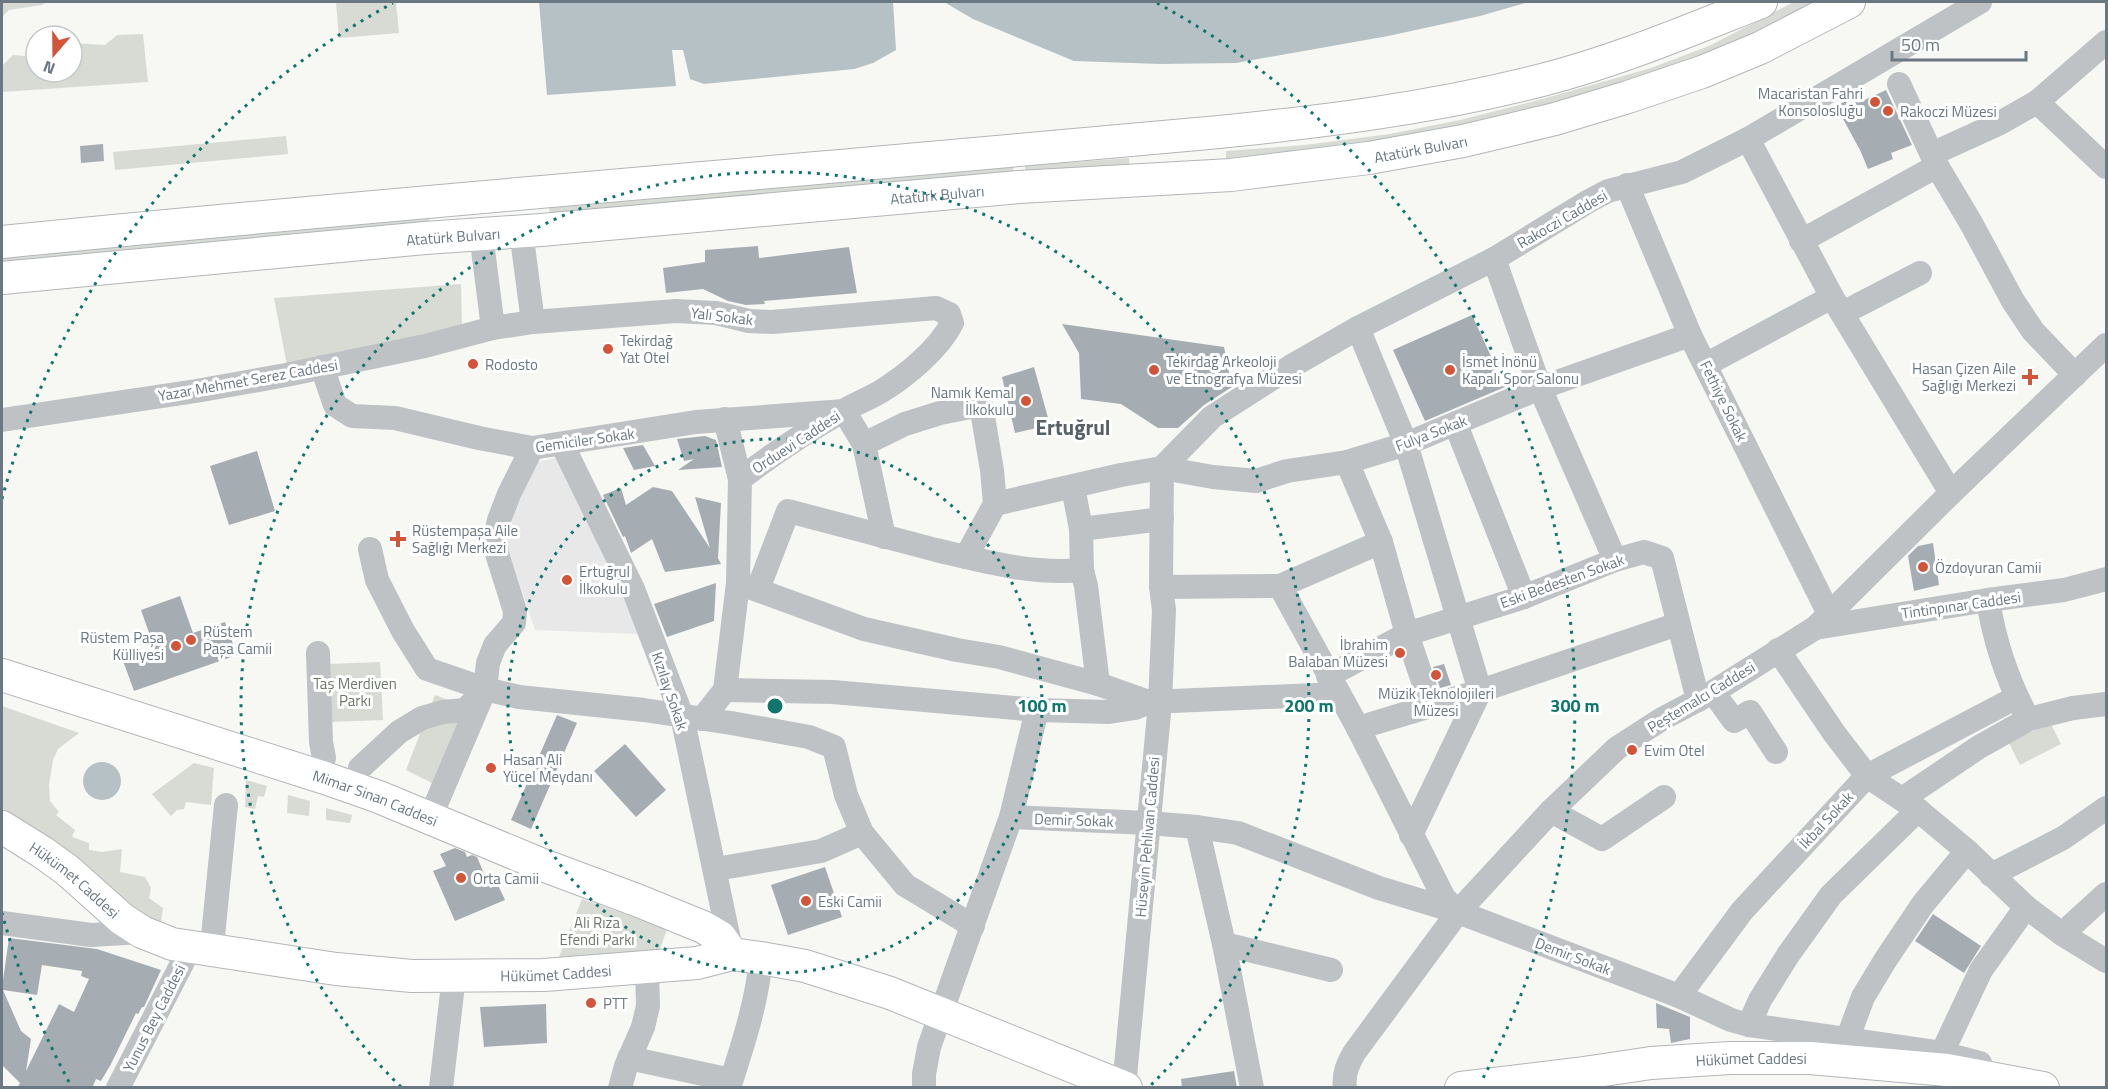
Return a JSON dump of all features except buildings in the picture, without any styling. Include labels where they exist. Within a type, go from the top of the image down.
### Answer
[{"type":"main road","points":[[2,242],[479,197],[1288,126],[1393,111],[1545,80],[1620,55],[1761,2]]},
{"type":"main road","name":"Atatürk Bulvarı","points":[[2,278],[1019,187],[1231,175],[1369,158],[1463,141],[1555,119],[1628,97],[1702,72],[1760,48],[1849,2]]},
{"type":"main road","points":[[516,195],[521,231]]},
{"type":"main road","points":[[479,197],[481,234]]},
{"type":"main road","name":"Mimar Sinan Caddesi","points":[[2,675],[325,778],[703,927],[746,956]]},
{"type":"main road","name":"Hükümet Caddesi","points":[[2,827],[59,864],[122,919],[142,932],[172,944],[201,942],[336,969],[412,976],[544,975],[647,968],[746,956],[805,966],[890,993],[1118,1086]]},
{"type":"main road","name":"Hükümet Caddesi","points":[[1461,1088],[1579,1081],[1651,1063],[1730,1058],[1810,1058],[1947,1070],[1996,1083],[2043,1088]]},
{"type":"street","name":"Rakoczi Caddesi","points":[[1162,468],[1212,417],[1290,367],[1358,328],[1494,259],[1608,191],[1682,172],[1748,139],[1980,2]]},
{"type":"street","points":[[1801,241],[1934,160],[2037,102],[2106,42]]},
{"type":"street","points":[[1899,84],[1934,160],[2013,301],[2033,331],[2075,375]]},
{"type":"street","points":[[2037,102],[2106,167]]},
{"type":"street","points":[[1748,139],[1837,305],[1951,493]]},
{"type":"street","name":"Fethiye Sokak","points":[[1627,185],[1690,335],[1707,364],[1822,621]]},
{"type":"street","points":[[521,231],[533,322]]},
{"type":"street","points":[[481,234],[493,328]]},
{"type":"street","points":[[1494,259],[1540,388],[1615,560]]},
{"type":"street","points":[[1707,364],[1837,305],[1920,273]]},
{"type":"street","name":"Yalı Sokak","points":[[493,328],[533,322],[676,311],[716,313],[749,321],[772,322],[936,308],[949,314]]},
{"type":"street","name":"Orduevi Caddesi","points":[[725,690],[748,586],[740,479],[778,451],[844,411],[881,392],[933,349],[947,333],[952,323],[949,314]]},
{"type":"street","name":"Yazar Mehmet Serez Caddesi","points":[[2,420],[196,391],[425,346],[493,328]]},
{"type":"street","points":[[1358,328],[1406,444],[1480,691],[1411,835]]},
{"type":"street","name":"Fulya Sokak","points":[[995,504],[1162,468],[1213,477],[1256,480],[1287,471],[1347,462],[1406,444],[1540,388],[1690,335]]},
{"type":"street","name":"Peştemalcı Caddesi","points":[[1345,1088],[1347,1066],[1354,1053],[1458,912],[1551,811],[1617,748],[1662,719],[1706,696],[1822,621],[1951,493],[2106,345]]},
{"type":"street","name":"Gemiciler Sokak","points":[[322,367],[335,405],[352,416],[394,418],[468,436],[532,448],[696,422],[844,411]]},
{"type":"street","points":[[864,444],[905,424],[940,413],[981,405],[993,470],[995,504],[966,557]]},
{"type":"street","points":[[844,411],[864,444],[884,537]]},
{"type":"street","points":[[725,419],[740,479]]},
{"type":"street","points":[[1456,425],[1524,597]]},
{"type":"street","name":"Kızılay Sokak","points":[[562,444],[692,717],[716,869],[758,986],[752,1017],[730,1084]]},
{"type":"street","points":[[430,818],[485,689],[488,663],[495,645],[514,623],[515,611],[498,557],[495,539],[499,520],[509,494],[532,448]]},
{"type":"street","points":[[1347,462],[1381,542],[1407,634],[1431,705]]},
{"type":"street","name":"Hüseyin Pehlivan Caddesi","points":[[1118,1086],[1115,1067],[1154,703],[1155,608],[1161,587],[1162,468]]},
{"type":"street","points":[[1073,487],[1081,529],[1082,570],[1098,684]]},
{"type":"street","points":[[1082,570],[1018,567],[966,557],[788,511],[748,586],[864,629],[946,648],[999,657],[1098,684],[1154,703]]},
{"type":"street","points":[[1081,529],[1162,519]]},
{"type":"street","points":[[1161,587],[1280,586],[1381,542]]},
{"type":"street","points":[[370,549],[377,580],[403,631],[427,669],[485,689],[519,697],[692,717],[809,737],[834,747],[846,795],[862,833],[905,885],[973,926]]},
{"type":"street","name":"Eski Bedesten Sokak","points":[[725,690],[833,692],[1037,711],[1109,712],[1154,703],[1334,685],[1407,634],[1524,597],[1615,560],[1644,552],[1662,558],[1678,624],[1706,696]]},
{"type":"street","name":"Tintinpınar Caddesi","points":[[1822,621],[2064,590],[2106,579]]},
{"type":"street","points":[[1280,586],[1358,728],[1444,898],[1458,912]]},
{"type":"street","points":[[1988,600],[2001,660],[2029,719]]},
{"type":"street","points":[[1358,728],[1480,691],[1678,624]]},
{"type":"street","points":[[1778,650],[1834,733],[1867,776],[1910,805],[1967,851],[2026,907],[2062,934],[2106,960]]},
{"type":"street","points":[[318,654],[321,742],[324,758]]},
{"type":"street","points":[[360,768],[399,732],[422,718],[443,712],[465,710],[485,689]]},
{"type":"street","points":[[692,717],[725,690]]},
{"type":"street","points":[[1706,696],[1734,722],[1750,712],[1776,752]]},
{"type":"street","name":"İkbal Sokak","points":[[1679,996],[1742,912],[1867,776],[2017,697]]},
{"type":"street","points":[[1730,1058],[1740,1023],[1760,1000],[1788,955],[1831,895],[1910,805],[1979,747],[2029,719],[2073,708],[2106,704]]},
{"type":"street","points":[[924,1088],[929,1047],[1011,818],[1037,711]]},
{"type":"street","points":[[1551,811],[1602,839],[1664,797]]},
{"type":"street","points":[[201,942],[226,805]]},
{"type":"street","points":[[1991,875],[2063,838],[2106,808]]},
{"type":"street","name":"Demir Sokak","points":[[1011,818],[1142,823],[1238,833],[1379,888],[1458,912],[1679,996],[1740,1023],[1942,1053],[1982,1063],[1996,1083]]},
{"type":"street","points":[[1197,827],[1224,944],[1252,1088]]},
{"type":"street","points":[[716,869],[821,851],[862,833]]},
{"type":"street","points":[[1847,1040],[1863,998],[1886,959],[1923,904],[1967,851]]},
{"type":"street","points":[[2062,934],[2106,894]]},
{"type":"street","points":[[1942,1053],[1981,970],[2026,907]]},
{"type":"street","points":[[2,923],[91,935],[142,932]]},
{"type":"street","name":"Yunus Bey Caddesi","points":[[117,1088],[201,942]]},
{"type":"street","points":[[1224,944],[1331,969]]},
{"type":"street","points":[[621,1088],[629,1058],[643,1027],[648,1006],[647,968]]},
{"type":"street","points":[[441,1088],[454,976]]},
{"type":"street","points":[[629,1058],[730,1084]]},
{"type":"shaded area","points":[[539,2],[893,2],[896,50],[873,63],[854,69],[704,84],[690,79],[683,50],[672,50],[676,86],[547,95]]},
{"type":"shaded area","points":[[944,2],[1529,2],[1480,16],[1388,36],[1236,63],[1160,64],[1074,61],[973,19]]},
{"type":"shaded area","name":"Ertuğrul İlkokulu","points":[[565,455],[638,634],[535,630],[501,530],[527,465]]},
{"type":"shaded area","points":[[102,762],[115,768],[121,781],[115,794],[102,800],[89,794],[83,781],[89,768]]},
{"type":"green space","points":[[2,2],[47,2],[42,5],[9,10],[2,17]]},
{"type":"green space","points":[[336,2],[396,2],[399,33],[339,38]]},
{"type":"green space","points":[[1794,2],[1823,2],[1725,51],[1654,77],[1463,130],[1226,161],[1226,151],[1305,145],[1390,134],[1460,120],[1539,100],[1651,68],[1709,46]]},
{"type":"green space","points":[[143,34],[148,82],[2,92],[2,66],[13,55],[24,56],[24,84],[84,84],[84,44],[105,45],[117,35]]},
{"type":"green space","points":[[286,136],[288,154],[115,170],[113,152]]},
{"type":"green space","points":[[1129,158],[1130,170],[1025,178],[1025,166]]},
{"type":"green space","points":[[1013,167],[1014,179],[551,219],[549,208]]},
{"type":"green space","points":[[429,216],[430,225],[2,267],[2,258]]},
{"type":"green space","points":[[461,284],[462,327],[287,365],[274,298]]},
{"type":"green space","name":"Taş Merdiven Parkı","points":[[380,662],[383,720],[329,722],[327,664]]},
{"type":"green space","points":[[435,695],[473,709],[440,787],[406,770]]},
{"type":"green space","points":[[2,706],[79,733],[58,749],[53,760],[49,785],[50,801],[59,812],[56,815],[75,830],[72,837],[89,843],[89,850],[102,852],[122,849],[120,872],[145,877],[151,888],[149,898],[163,908],[161,922],[129,904],[74,855],[34,827],[2,809]]},
{"type":"green space","points":[[2050,722],[2061,744],[2020,765],[2009,743]]},
{"type":"green space","points":[[194,763],[214,768],[211,805],[186,802],[184,809],[177,810],[171,816],[152,794]]},
{"type":"green space","points":[[246,780],[267,786],[264,797],[258,796],[255,809],[245,807]]},
{"type":"green space","points":[[288,795],[310,801],[309,816],[287,813]]},
{"type":"green space","points":[[326,808],[352,815],[350,823],[326,820]]},
{"type":"green space","name":"Ali Rıza Efendi Parkı","points":[[582,899],[667,929],[658,955],[559,957]]},
{"type":"place","name":"Macaristan Fahri Konsolosluğu","points":[[1875,102]]},
{"type":"place","name":"Rakoczi Müzesi","points":[[1888,111]]},
{"type":"place","name":"Tekirdağ Yat Otel","points":[[608,349]]},
{"type":"place","name":"Rodosto","points":[[473,364]]},
{"type":"place","name":"Tekirdağ Arkeoloji ve Etnografya Müzesi","points":[[1154,370]]},
{"type":"place","name":"İsmet İnönü Kapalı Spor Salonu","points":[[1450,370]]},
{"type":"place","name":"Hasan Çizen Aile Sağlığı Merkezi","points":[[2030,377]]},
{"type":"place","name":"Namık Kemal İlkokulu","points":[[1026,401]]},
{"type":"place","name":"Rüstempaşa Aile Sağlığı Merkezi","points":[[398,539]]},
{"type":"place","name":"Özdoyuran Camii","points":[[1923,567]]},
{"type":"place","name":"Ertuğrul İlkokulu","points":[[567,580]]},
{"type":"place","name":"Rüstem Paşa Camii","points":[[191,640]]},
{"type":"place","name":"Rüstem Paşa Külliyesi","points":[[176,646]]},
{"type":"place","name":"İbrahim Balaban Müzesi","points":[[1400,653]]},
{"type":"place","name":"Müzik Teknolojileri Müzesi","points":[[1436,675]]},
{"type":"place","name":"Evim Otel","points":[[1632,750]]},
{"type":"place","name":"Hasan Ali Yücel Meydanı","points":[[491,768]]},
{"type":"place","name":"Orta Camii","points":[[461,878]]},
{"type":"place","name":"Eski Camii","points":[[806,901]]},
{"type":"place","name":"PTT","points":[[591,1003]]},
{"type":"district","name":"Ertuğrul","points":[[1073,427]]}]
